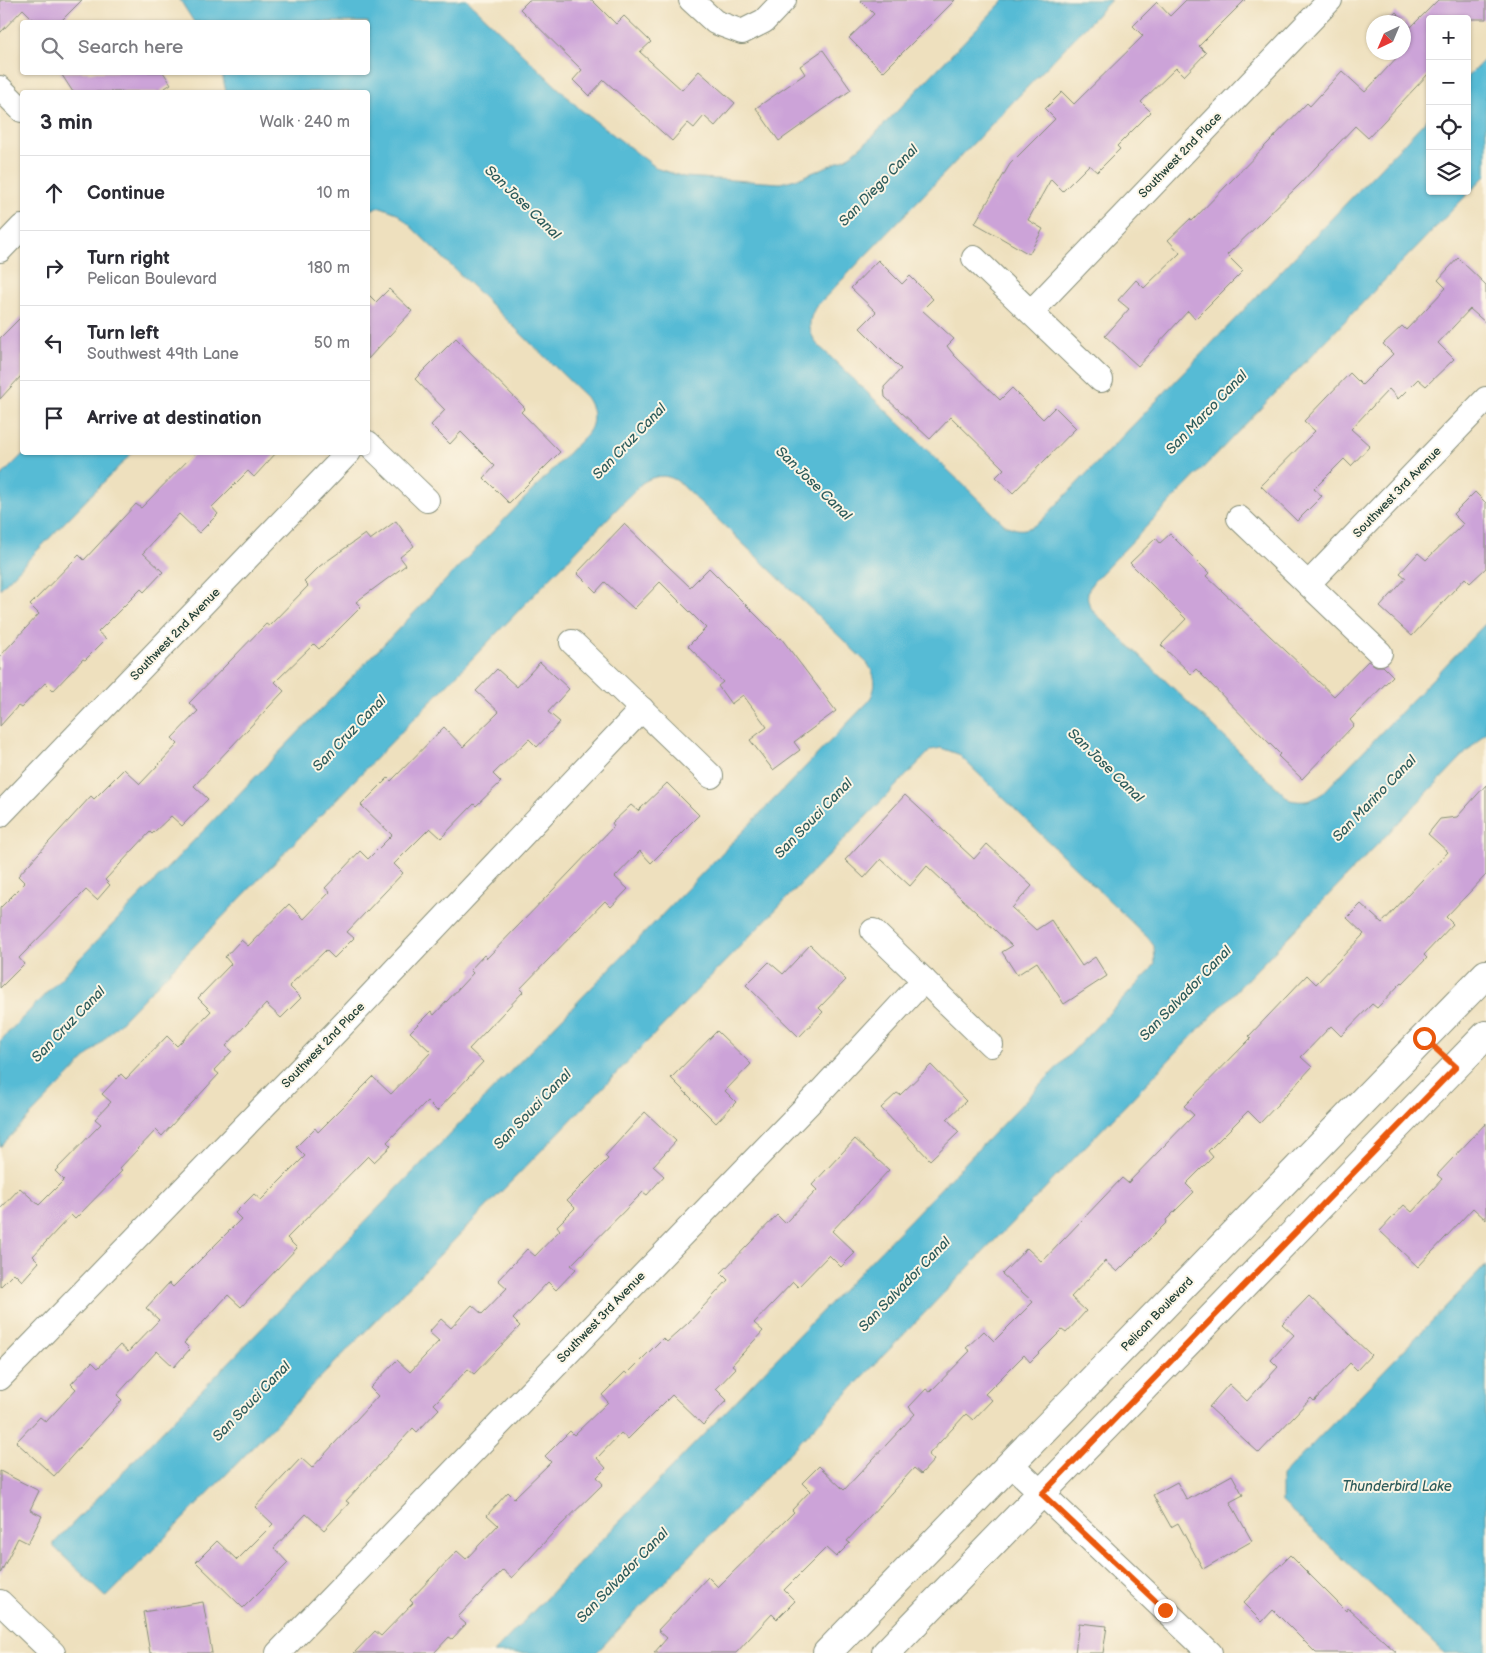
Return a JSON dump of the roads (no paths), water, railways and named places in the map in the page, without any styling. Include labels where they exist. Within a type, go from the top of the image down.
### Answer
[{"type":"street","points":[[691,0],[714,22],[742,32],[764,21],[784,0]]},
{"type":"street","name":"Southwest 2nd Place","points":[[1031,312],[1330,0]]},
{"type":"street","points":[[0,88],[20,108]]},
{"type":"street","points":[[0,250],[20,229]]},
{"type":"street","points":[[974,258],[1101,380]]},
{"type":"street","name":"Southwest 3rd Avenue","points":[[1308,584],[1486,399]]},
{"type":"street","points":[[370,445],[428,500]]},
{"type":"street","name":"Southwest 2nd Avenue","points":[[0,815],[347,455]]},
{"type":"street","points":[[1239,518],[1380,653]]},
{"type":"street","points":[[572,642],[712,776]]},
{"type":"street","name":"Southwest 2nd Place","points":[[0,1378],[337,1031],[642,709]]},
{"type":"street","points":[[873,931],[991,1045]]},
{"type":"street","name":"Pelican Boulevard","points":[[827,1653],[1486,974]]},
{"type":"street","name":"Southwest 3rd Avenue","points":[[278,1653],[822,1090],[924,980]]},
{"type":"street","points":[[886,1653],[1486,1035]]},
{"type":"street","points":[[1424,1038],[1456,1067]]},
{"type":"street","points":[[1011,1464],[1210,1653]]},
{"type":"street","points":[[0,1602],[53,1653]]},
{"type":"water","points":[[180,0],[467,0],[581,110],[658,169],[684,177],[780,183],[800,178],[847,158],[871,138],[1004,0],[1111,0],[815,308],[810,321],[811,334],[816,343],[1004,524],[1018,529],[1032,527],[1041,521],[1426,120],[1426,195],[1467,195],[1093,582],[1088,598],[1090,606],[1096,614],[1290,800],[1308,801],[1323,793],[1486,623],[1486,732],[596,1653],[493,1653],[1148,973],[1155,964],[1154,946],[1148,938],[958,754],[941,748],[931,750],[108,1596],[106,1597],[54,1547],[54,1543],[869,701],[875,687],[873,673],[867,663],[680,483],[666,476],[647,480],[642,483],[0,1147],[0,1041],[587,434],[592,425],[591,406],[586,397],[397,213],[381,207],[370,210],[370,90],[226,90],[222,75],[370,75],[370,20],[193,20]]},
{"type":"water","points":[[1486,58],[1486,175],[1471,191],[1471,73]]},
{"type":"water","points":[[22,455],[130,455],[0,589],[0,477]]},
{"type":"water","name":"Thunderbird Lake","points":[[1486,1265],[1486,1653],[1444,1653],[1282,1502],[1282,1476]]},
{"type":"water label","name":"San Diego Canal","points":[[878,185]]},
{"type":"water label","name":"San Jose Canal","points":[[523,202]]},
{"type":"water label","name":"San Marco Canal","points":[[1206,412]]},
{"type":"water label","name":"San Cruz Canal","points":[[629,441]]},
{"type":"water label","name":"San Jose Canal","points":[[814,483]]},
{"type":"water label","name":"San Cruz Canal","points":[[349,733]]},
{"type":"water label","name":"San Jose Canal","points":[[1106,765]]},
{"type":"water label","name":"San Marino Canal","points":[[1374,798]]},
{"type":"water label","name":"San Souci Canal","points":[[813,818]]},
{"type":"water label","name":"San Salvador Canal","points":[[1185,993]]},
{"type":"water label","name":"San Cruz Canal","points":[[68,1024]]},
{"type":"water label","name":"San Souci Canal","points":[[532,1109]]},
{"type":"water label","name":"San Salvador Canal","points":[[904,1284]]},
{"type":"water label","name":"San Souci Canal","points":[[251,1401]]},
{"type":"water label","name":"San Salvador Canal","points":[[622,1575]]}]
